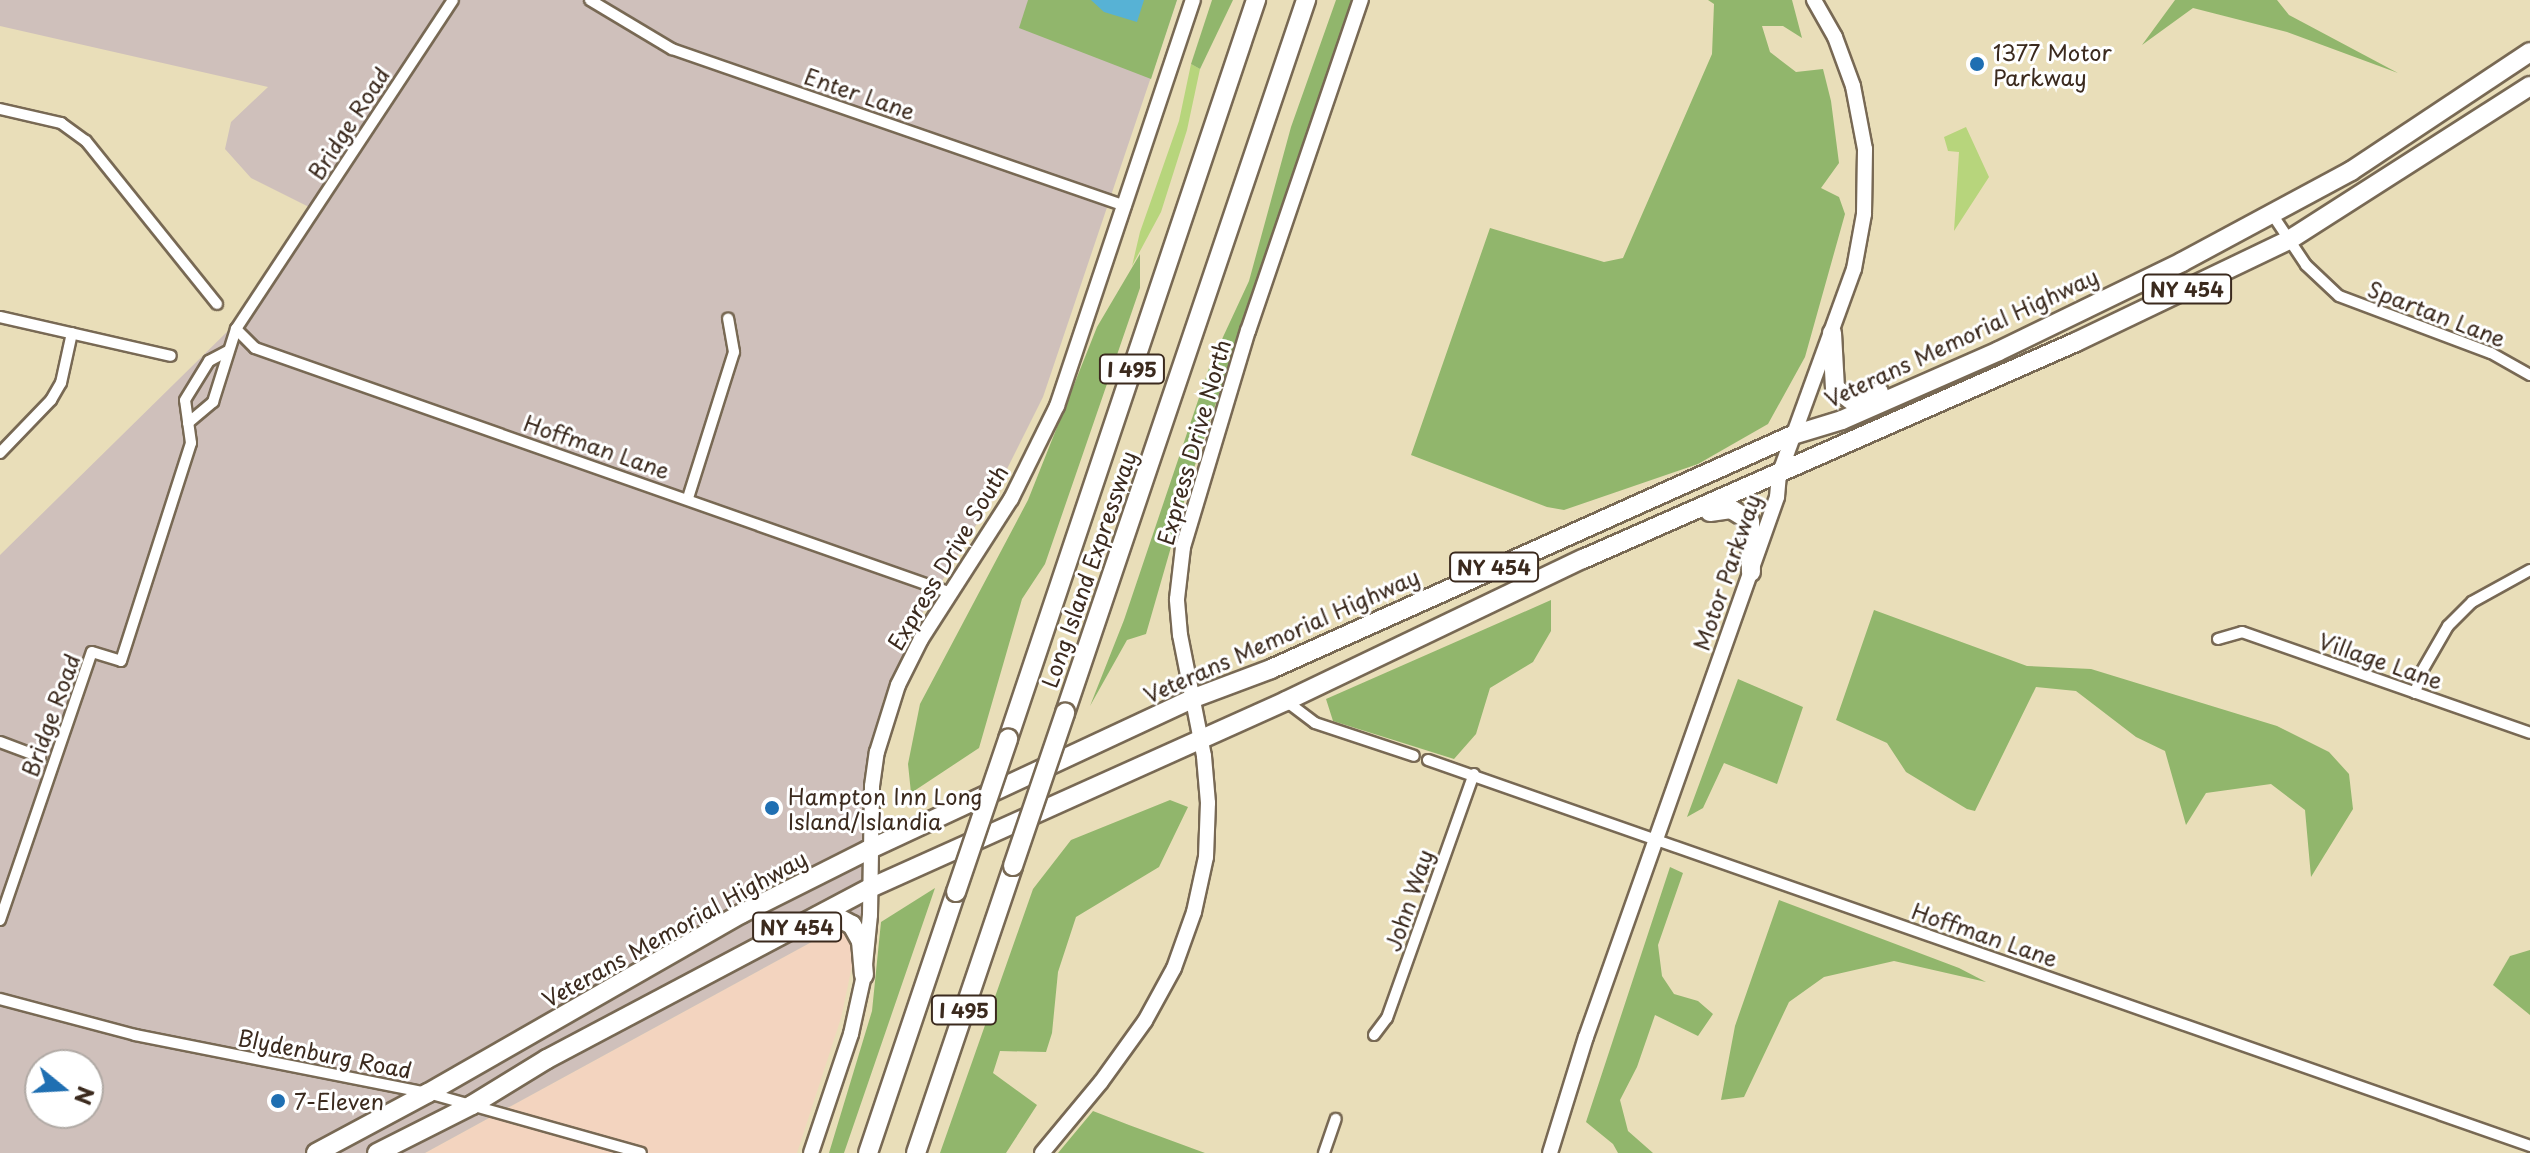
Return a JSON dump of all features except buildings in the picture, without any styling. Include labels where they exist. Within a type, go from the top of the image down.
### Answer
[{"type":"highway","name":"Long Island Expressway","points":[[868,1153],[1256,0]]},
{"type":"highway","name":"Long Island Expressway","points":[[916,1153],[1306,0]]},
{"type":"highway","name":"Veterans Memorial Highway","points":[[316,1153],[428,1093],[741,914],[868,850],[1194,698],[1271,669],[1793,435],[1842,420],[2182,262],[2351,171],[2530,52]]},
{"type":"highway","name":"NY 454","points":[[377,1153],[472,1105],[547,1059],[870,888],[1286,701],[1632,538],[2083,339],[2289,240],[2509,101],[2530,84]]},
{"type":"highway","points":[[1832,333],[1832,382],[1841,394],[1851,400],[1958,368]]},
{"type":"highway","points":[[1632,538],[1721,509],[1731,509],[1750,521],[1751,572]]},
{"type":"highway","points":[[818,916],[835,916],[852,925],[861,941],[864,975]]},
{"type":"main road","name":"Express Drive South","points":[[811,1153],[851,1034],[864,975],[870,888],[868,850],[877,752],[898,685],[951,593],[1011,499],[1057,406],[1193,0]]},
{"type":"main road","name":"Express Drive North","points":[[1042,1153],[1129,1044],[1158,999],[1182,950],[1199,894],[1206,857],[1208,803],[1201,737],[1180,635],[1177,599],[1183,547],[1248,331],[1361,0]]},
{"type":"main road","name":"Motor Parkway","points":[[1550,1153],[1586,1037],[1777,497],[1779,475],[1854,269],[1864,214],[1865,149],[1853,86],[1835,37],[1814,0]]},
{"type":"street","name":"Enter Lane","points":[[590,0],[672,49],[1126,206]]},
{"type":"street","name":"Bridge Road","points":[[188,423],[213,402],[226,370],[228,351],[236,329],[448,2]]},
{"type":"street","points":[[0,109],[61,123],[86,141],[217,304]]},
{"type":"street","name":"Spartan Lane","points":[[2272,214],[2306,265],[2339,296],[2491,353],[2530,375]]},
{"type":"street","points":[[0,317],[171,356]]},
{"type":"street","points":[[688,498],[734,352],[728,319]]},
{"type":"street","name":"Hoffman Lane","points":[[236,329],[255,348],[951,593]]},
{"type":"street","points":[[0,453],[51,400],[61,383],[72,333]]},
{"type":"street","name":"Bridge Road","points":[[0,920],[92,652],[121,661],[191,443],[185,400],[209,361],[228,351]]},
{"type":"street","points":[[2415,693],[2422,671],[2448,626],[2472,602],[2530,570]]},
{"type":"street","name":"Village Lane","points":[[2218,639],[2242,632],[2530,733]]},
{"type":"street","points":[[1286,701],[1315,723],[1414,756]]},
{"type":"street","points":[[0,742],[40,757]]},
{"type":"street","name":"Hoffman Lane","points":[[1428,760],[2530,1146]]},
{"type":"street","name":"John Way","points":[[1374,1035],[1387,1018],[1474,774]]},
{"type":"street","name":"Blydenburg Road","points":[[0,999],[135,1035],[428,1093],[641,1153]]},
{"type":"street","points":[[1324,1153],[1336,1119]]},
{"type":"shaded area","points":[[0,0],[1177,0],[1043,397],[992,499],[923,612],[883,700],[870,785],[863,914],[425,1153],[0,1153],[0,555],[235,324],[313,209],[251,178],[225,149],[231,122],[268,87],[0,26]]},
{"type":"shaded area","points":[[863,914],[841,1018],[797,1153],[425,1153]]},
{"type":"green space","points":[[1028,0],[1177,0],[1151,79],[1019,28]]},
{"type":"green space","points":[[1212,0],[1233,0],[1200,69],[1191,64]]},
{"type":"green space","points":[[1336,0],[1352,0],[1192,474],[1146,634],[1127,640],[1090,706],[1124,620],[1210,365],[1249,281],[1291,127]]},
{"type":"green space","points":[[1708,0],[1792,0],[1802,38],[1783,26],[1762,26],[1770,52],[1796,72],[1823,69],[1831,101],[1839,163],[1821,188],[1839,197],[1845,214],[1805,357],[1768,424],[1698,464],[1564,510],[1547,507],[1411,455],[1490,228],[1604,262],[1623,258],[1712,54],[1714,4]]},
{"type":"green space","points":[[2175,0],[2277,0],[2289,15],[2398,73],[2287,32],[2193,8],[2142,45]]},
{"type":"green space","points":[[1191,64],[1200,69],[1187,130],[1161,212],[1132,266],[1140,232],[1179,121]]},
{"type":"green space","points":[[1966,127],[1989,177],[1954,231],[1959,152],[1948,151],[1944,137]]},
{"type":"green space","points":[[1140,254],[1140,288],[1045,564],[1022,599],[979,748],[911,793],[908,764],[920,704],[1028,500],[1097,327]]},
{"type":"green space","points":[[1551,600],[1551,631],[1533,662],[1490,688],[1476,734],[1454,759],[1333,721],[1326,699]]},
{"type":"green space","points":[[1874,610],[2027,666],[2091,669],[2277,726],[2329,752],[2349,774],[2353,809],[2311,877],[2305,810],[2271,784],[2206,793],[2186,825],[2165,751],[2136,737],[2076,691],[2036,687],[1975,811],[1967,809],[1906,772],[1887,743],[1836,720]]},
{"type":"green space","points":[[1738,679],[1803,707],[1777,784],[1724,763],[1703,808],[1687,817]]},
{"type":"green space","points":[[1170,800],[1188,807],[1159,867],[1076,917],[1058,972],[1052,1033],[1046,1052],[1000,1051],[993,1073],[1037,1105],[1006,1153],[940,1153],[1033,889],[1071,840]]},
{"type":"green space","points":[[1670,867],[1683,873],[1658,945],[1662,976],[1674,994],[1698,1001],[1713,1014],[1698,1036],[1655,1015],[1637,1067],[1620,1100],[1628,1131],[1653,1153],[1618,1153],[1613,1144],[1586,1122]]},
{"type":"green space","points":[[935,888],[844,1153],[829,1153],[872,1011],[881,922]]},
{"type":"green space","points":[[1779,900],[1959,968],[1986,982],[1894,961],[1824,977],[1789,1002],[1744,1097],[1721,1100],[1735,1026]]},
{"type":"green space","points":[[2530,950],[2530,1015],[2493,985],[2510,956]]},
{"type":"green space","points":[[1093,1111],[1129,1125],[1205,1153],[1058,1153]]},
{"type":"water","points":[[1091,0],[1144,0],[1137,22],[1104,12]]},
{"type":"place","name":"1377 Motor Parkway","points":[[1977,64]]},
{"type":"place","name":"Hampton Inn Long Island/Islandia","points":[[772,808]]},
{"type":"place","name":"7-Eleven","points":[[278,1101]]}]
